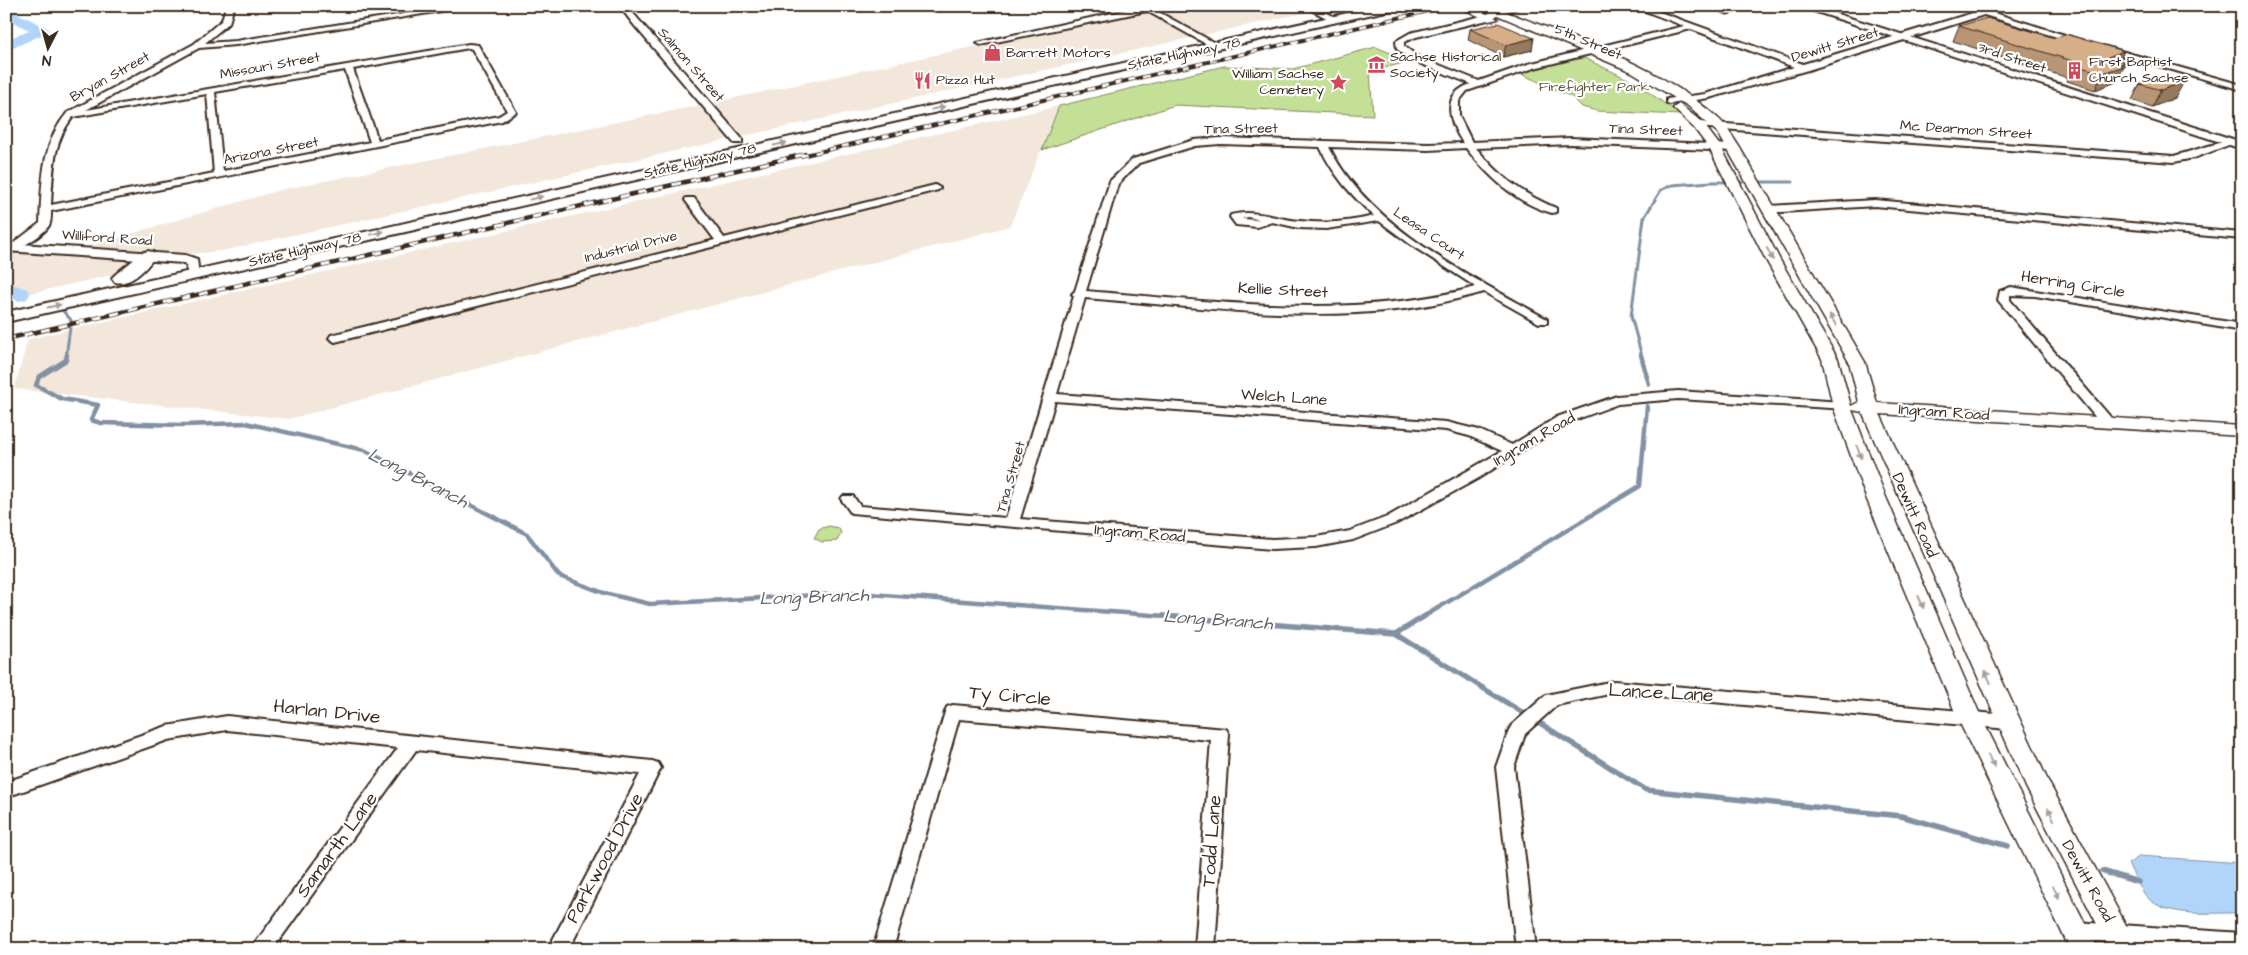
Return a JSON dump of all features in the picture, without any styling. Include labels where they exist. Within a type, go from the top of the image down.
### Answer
[{"type":"main road","name":"State Highway 78","points":[[6,317],[192,269],[738,141],[1355,6]]},
{"type":"main road","name":"State Highway 78","points":[[6,303],[120,278],[192,269],[1218,47],[1395,6]]},
{"type":"main road","name":"5th Street","points":[[1462,6],[1520,22],[1588,53],[1670,101]]},
{"type":"main road","name":"5th Street","points":[[1482,6],[1492,15],[1508,24],[1645,75],[1684,99]]},
{"type":"main road","points":[[1508,24],[1520,22]]},
{"type":"main road","points":[[1099,61],[1112,70]]},
{"type":"main road","name":"Dewitt Road","points":[[1684,99],[1717,124],[1734,148],[1857,362],[1872,418],[2008,722],[2055,820],[2121,942]]},
{"type":"main road","name":"Dewitt Road","points":[[1670,101],[1698,125],[1716,147],[1759,234],[1830,359],[1842,406],[1875,495],[1969,717],[2080,940]]},
{"type":"main road","points":[[1743,201],[1766,202]]},
{"type":"main road","points":[[1759,234],[1785,236]]},
{"type":"main road","points":[[120,278],[139,266],[146,256]]},
{"type":"main road","points":[[1833,371],[1860,374]]},
{"type":"main road","name":"Ingram Road","points":[[1842,406],[2242,430]]},
{"type":"street","name":"Bryan Street","points":[[11,247],[38,231],[45,224],[48,170],[60,127],[70,115],[146,72],[197,46],[226,21],[230,6]]},
{"type":"street","points":[[197,46],[236,44],[468,6]]},
{"type":"street","name":"Salmon Street","points":[[632,6],[628,12],[738,141]]},
{"type":"street","points":[[981,42],[1146,8],[1164,6]]},
{"type":"street","points":[[1307,6],[1337,20]]},
{"type":"street","points":[[1478,84],[1414,58],[1402,50],[1399,44],[1403,38],[1521,6]]},
{"type":"street","points":[[1635,6],[1805,68]]},
{"type":"street","name":"3rd Street","points":[[1802,6],[2242,146]]},
{"type":"street","points":[[1962,6],[2092,44]]},
{"type":"street","name":"Dewitt Street","points":[[1670,101],[1706,96],[1805,68],[2005,6]]},
{"type":"street","points":[[1146,8],[1218,47]]},
{"type":"street","points":[[1552,210],[1525,198],[1506,185],[1468,145],[1462,137],[1452,107],[1456,96],[1464,89],[1530,66],[1691,26]]},
{"type":"street","name":"Missouri Street","points":[[70,115],[348,66],[475,46],[512,112],[502,118]]},
{"type":"street","points":[[2101,47],[2242,88]]},
{"type":"street","points":[[348,66],[376,144]]},
{"type":"street","points":[[212,90],[219,175]]},
{"type":"street","name":"Arizona Street","points":[[46,209],[502,118]]},
{"type":"street","name":"Mc Dearmon Street","points":[[1698,125],[1717,124],[2166,159],[2190,156],[2229,142]]},
{"type":"street","name":"Tina Street","points":[[1012,523],[1078,294],[1113,184],[1136,161],[1194,143],[1251,140],[1388,147],[1571,141],[1734,148]]},
{"type":"street","name":"Leasa Court","points":[[1323,144],[1326,154],[1340,176],[1362,202],[1380,218],[1486,288],[1543,321]]},
{"type":"street","name":"Industrial Drive","points":[[335,338],[720,240],[935,188]]},
{"type":"street","points":[[690,200],[720,240]]},
{"type":"street","points":[[1766,202],[1795,210],[1846,203],[1874,203],[2242,236]]},
{"type":"street","points":[[1271,219],[1312,227],[1357,223],[1380,218]]},
{"type":"street","name":"Williford Road","points":[[11,247],[185,259],[192,269]]},
{"type":"street","name":"Kellie Street","points":[[1078,294],[1328,309],[1382,308],[1450,298],[1486,288]]},
{"type":"street","name":"Herring Circle","points":[[2107,422],[2004,300],[2004,293],[2011,290],[2035,292],[2242,328]]},
{"type":"street","name":"Ingram Road","points":[[848,499],[856,510],[1272,544],[1316,542],[1353,536],[1392,520],[1513,451],[1562,420],[1617,400],[1678,395],[1842,406]]},
{"type":"street","name":"Welch Lane","points":[[1048,396],[1446,426],[1474,434],[1513,451]]},
{"type":"street","name":"Lance Lane","points":[[1526,949],[1505,767],[1518,730],[1552,700],[1614,688],[1969,717],[2008,722]]},
{"type":"street","name":"Ty Circle","points":[[883,949],[953,712],[1220,734]]},
{"type":"street","name":"Harlan Drive","points":[[6,790],[167,733],[227,723],[652,768]]},
{"type":"street","name":"Todd Lane","points":[[1205,949],[1220,734]]},
{"type":"street","name":"Samarth Lane","points":[[261,949],[412,742]]},
{"type":"street","name":"Parkwood Drive","points":[[558,949],[652,768]]},
{"type":"street","points":[[2080,940],[2242,942]]},
{"type":"shaded area","points":[[1165,6],[1336,6],[221,251],[181,255],[82,248],[280,190],[706,104]]},
{"type":"shaded area","points":[[1059,106],[1010,226],[289,419],[14,389],[28,339]]},
{"type":"shaded area","points":[[6,251],[123,258],[135,263],[120,273],[6,299]]},
{"type":"green space","points":[[1376,47],[1410,61],[1370,72],[1373,115],[1175,105],[1042,150],[1059,106],[1224,66],[1293,69]]},
{"type":"green space","name":"Firefighter Park","points":[[1584,58],[1634,82],[1681,115],[1597,111],[1582,107],[1572,97],[1519,73],[1533,67]]},
{"type":"green space","points":[[829,526],[839,528],[841,533],[837,541],[822,542],[814,538],[819,529]]},
{"type":"water","points":[[2140,856],[2242,863],[2242,913],[2192,913],[2166,909],[2156,904],[2144,893],[2128,864]]},
{"type":"building","points":[[1987,18],[2055,38],[2065,34],[2124,51],[2108,57],[2126,62],[2119,64],[2124,66],[2103,73],[2074,65],[2079,63],[1959,26]]},
{"type":"building","points":[[1498,23],[1534,38],[1506,45],[1470,29]]},
{"type":"building","points":[[2164,76],[2184,82],[2161,90],[2140,84]]},
{"type":"waterway","name":"Long Branch","points":[[6,12],[41,30],[6,46]]},
{"type":"waterway","points":[[1642,357],[1631,316],[1644,218],[1661,190],[1672,185],[1711,182],[1793,182]]},
{"type":"waterway","name":"Long Branch","points":[[6,289],[19,294]]},
{"type":"waterway","name":"Long Branch","points":[[63,311],[71,320],[66,357]]},
{"type":"waterway","name":"Long Branch","points":[[67,355],[66,360],[39,377],[36,385],[62,399],[98,405],[91,420],[101,423],[183,425],[246,423],[364,450],[527,534],[559,576],[604,593],[650,604],[857,593],[1179,617]]},
{"type":"waterway","points":[[1641,355],[1649,384]]},
{"type":"waterway","name":"Long Branch","points":[[1423,617],[1640,486],[1647,406]]},
{"type":"waterway","name":"Long Branch","points":[[1162,616],[1396,634]]},
{"type":"waterway","name":"Long Branch","points":[[1396,634],[1425,616]]},
{"type":"waterway","points":[[1396,634],[1528,716]]},
{"type":"waterway","points":[[1535,720],[1646,790],[1901,816],[2008,846]]},
{"type":"waterway","points":[[2102,871],[2138,882]]},
{"type":"railway","points":[[801,156],[1450,6]]},
{"type":"railway","points":[[6,339],[806,154]]},
{"type":"place","name":"Barrett Motors","points":[[992,53]]},
{"type":"place","name":"Sachse Historical Society","points":[[1376,65]]},
{"type":"place","name":"First Baptist Church Sachse","points":[[2075,70]]},
{"type":"place","name":"Pizza Hut","points":[[922,80]]},
{"type":"place","name":"William Sachse Cemetery","points":[[1338,82]]}]
